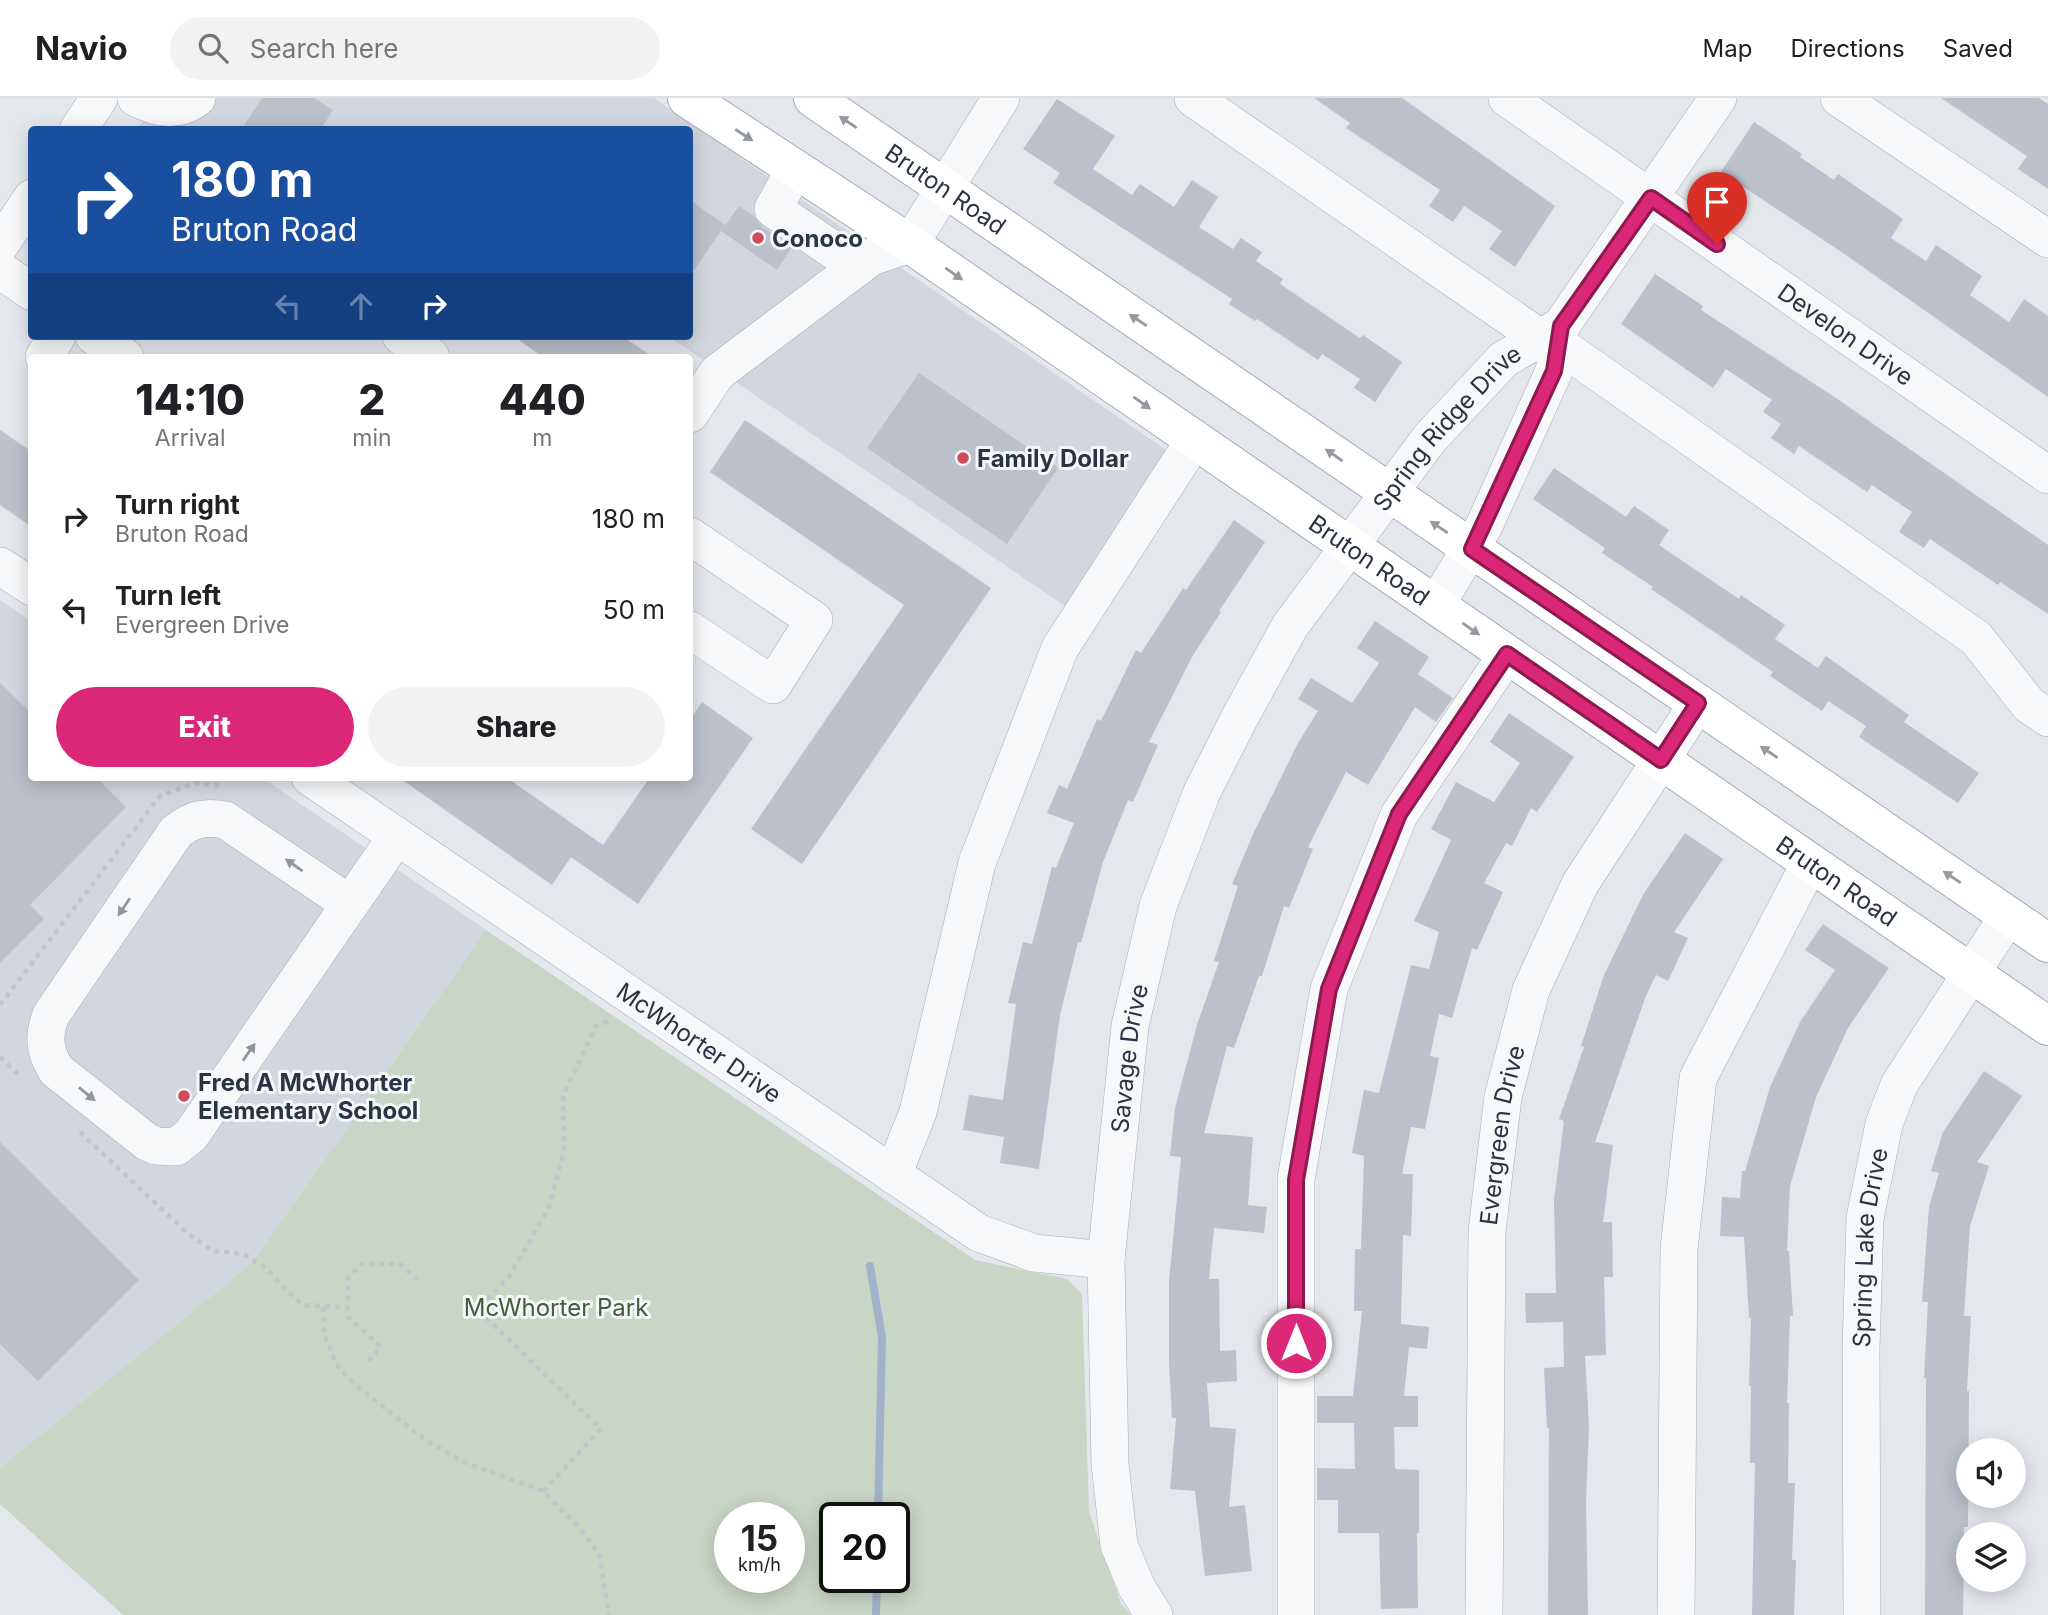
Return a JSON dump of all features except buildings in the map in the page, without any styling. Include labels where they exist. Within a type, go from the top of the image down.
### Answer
[{"type":"main road","name":"Bruton Road","points":[[687,98],[910,244],[2048,1026]]},
{"type":"main road","name":"Bruton Road","points":[[813,98],[2048,943]]},
{"type":"street","points":[[81,126],[99,98]]},
{"type":"street","points":[[136,98],[156,107],[177,108],[197,98]]},
{"type":"street","points":[[693,409],[717,373],[871,257],[910,244],[1001,98]]},
{"type":"street","points":[[1193,98],[1553,336],[1976,638],[2029,705],[2048,718]]},
{"type":"street","name":"Develon Drive","points":[[1507,98],[2048,475]]},
{"type":"street","name":"Spring Ridge Drive","points":[[1350,546],[1430,438],[1504,359],[1553,336],[1718,98]]},
{"type":"street","points":[[1839,98],[2048,239]]},
{"type":"street","points":[[795,169],[773,209],[858,267]]},
{"type":"street","points":[[0,245],[28,204]]},
{"type":"street","points":[[0,270],[28,289]]},
{"type":"street","name":"Spring Ridge Drive","points":[[1436,605],[1472,549],[1554,371],[1553,336]]},
{"type":"street","points":[[100,340],[121,354]]},
{"type":"street","points":[[406,340],[427,354]]},
{"type":"street","points":[[893,1175],[918,1112],[977,863],[1060,648],[1195,439]]},
{"type":"street","points":[[693,538],[814,620],[773,685],[693,632]]},
{"type":"street","name":"Savage Drive","points":[[1154,1615],[1137,1588],[1119,1545],[1110,1464],[1106,1261],[1130,1026],[1158,906],[1202,792],[1290,626],[1350,546]]},
{"type":"street","points":[[0,566],[28,584]]},
{"type":"street","points":[[1296,1615],[1296,1180],[1329,989],[1399,814],[1507,654]]},
{"type":"street","name":"Evergreen Drive","points":[[1484,1615],[1487,1231],[1503,1097],[1531,990],[1580,884],[1698,703]]},
{"type":"street","name":"McWhorter Drive","points":[[316,781],[979,1233],[1034,1253],[1106,1261]]},
{"type":"street","points":[[350,904],[225,820],[198,818],[186,824],[176,832],[51,1015],[45,1043],[49,1057],[57,1070],[147,1142],[156,1146],[176,1147],[191,1135],[397,836]]},
{"type":"street","points":[[1676,1615],[1679,1249],[1698,1078],[1810,863]]},
{"type":"street","name":"Spring Lake Drive","points":[[1862,1615],[1861,1349],[1865,1218],[1884,1124],[1899,1084],[2008,916]]},
{"type":"path","points":[[543,1492],[601,1429],[478,1310],[510,1275],[549,1208],[564,1150],[563,1096],[596,1026],[615,1018]]},
{"type":"path","points":[[158,1206],[187,1233],[213,1251],[244,1254],[267,1269],[294,1298],[305,1305],[348,1307]]},
{"type":"path","points":[[368,1361],[381,1347],[348,1317],[348,1278],[361,1264],[400,1264],[417,1279]]},
{"type":"path","points":[[323,1307],[324,1334],[336,1364],[354,1384],[423,1438],[463,1462],[543,1492],[578,1526],[598,1553],[609,1615]]},
{"type":"shaded area","points":[[158,98],[654,98],[1166,450],[1068,608],[674,340],[693,340],[693,126],[140,126]]},
{"type":"shaded area","name":"Fred A McWhorter Elementary School","points":[[0,600],[28,619],[28,781],[267,781],[486,930],[252,1263],[0,1468]]},
{"type":"green space","name":"McWhorter Park","points":[[486,930],[975,1260],[1067,1279],[1082,1294],[1089,1512],[1121,1604],[1131,1615],[123,1615],[0,1504],[0,1468],[252,1263]]},
{"type":"waterway","points":[[870,1266],[882,1337],[878,1502]]},
{"type":"waterway","points":[[876,1615],[877,1593]]},
{"type":"place","name":"Conoco","points":[[758,238]]},
{"type":"place","name":"Family Dollar","points":[[963,458]]},
{"type":"place","name":"Fred A McWhorter Elementary School","points":[[184,1096]]},
{"type":"route","points":[[1296,1343],[1296,1180],[1329,989],[1399,814],[1507,654],[1661,760],[1698,703],[1472,549],[1554,371],[1561,326],[1651,198],[1717,244]]}]
